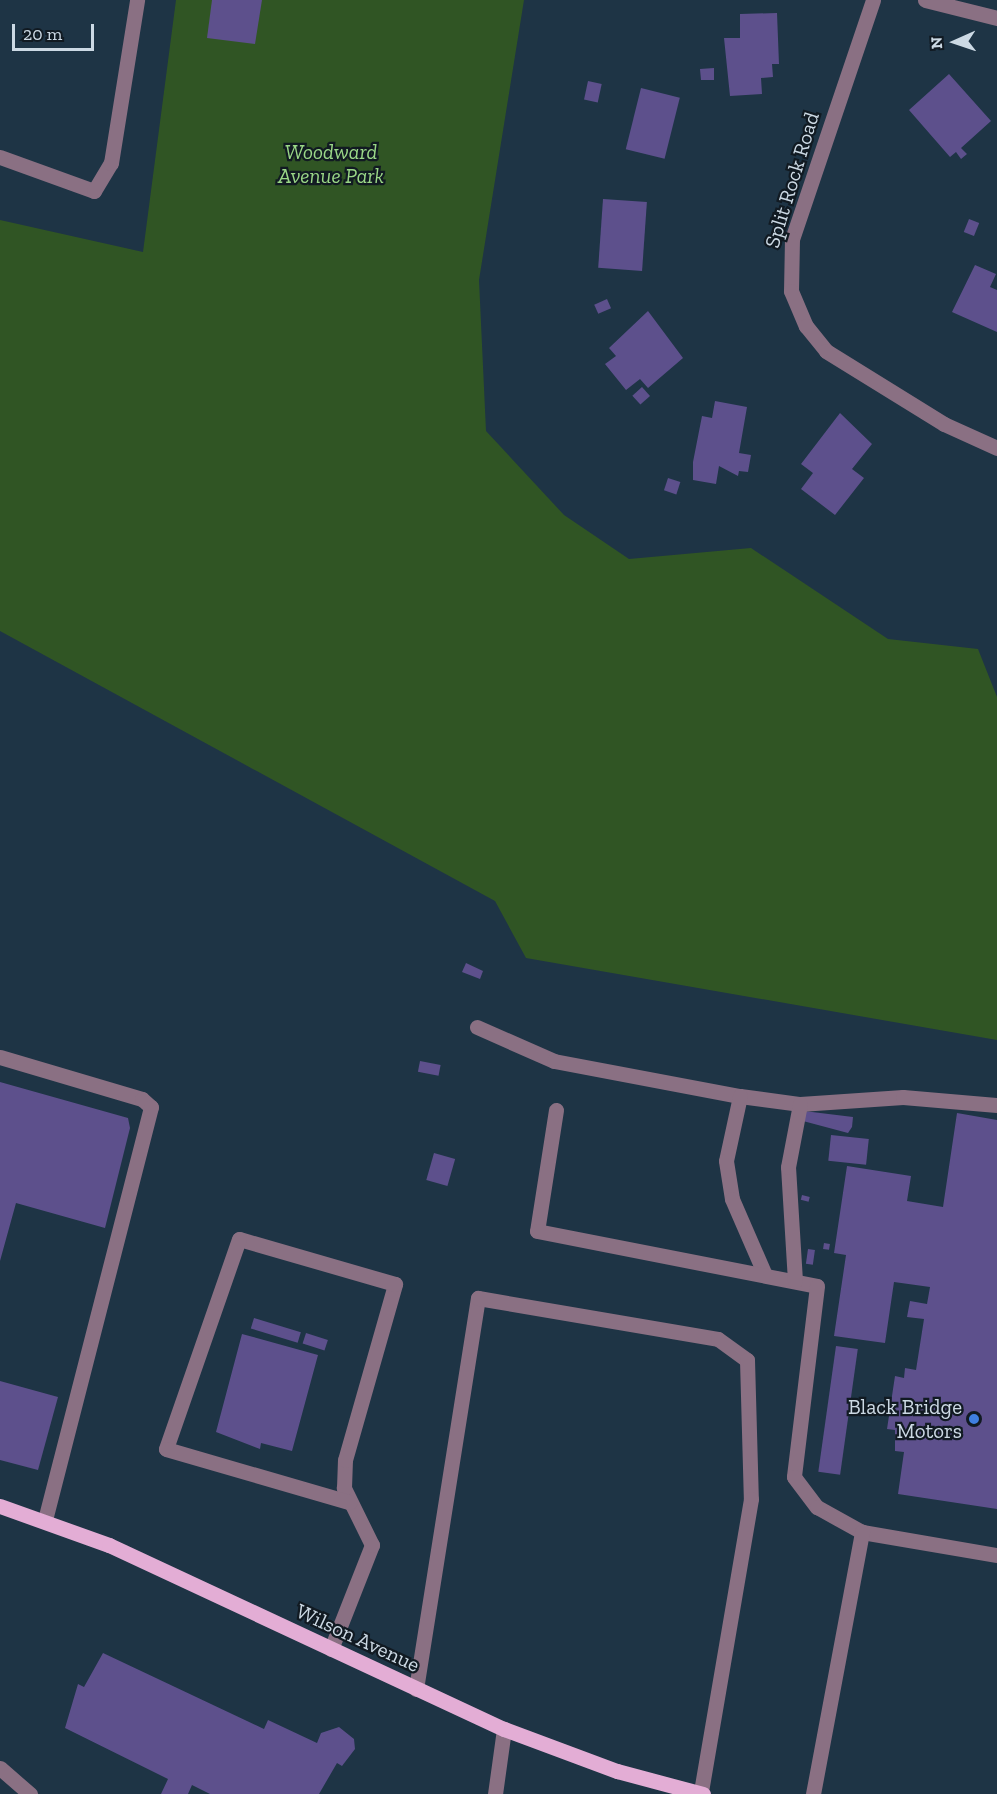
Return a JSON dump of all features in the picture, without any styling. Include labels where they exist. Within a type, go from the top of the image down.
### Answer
[{"type":"main road","name":"Wilson Avenue","points":[[0,1506],[45,1520],[504,1729],[617,1771],[702,1794]]},
{"type":"street","points":[[0,157],[94,191],[111,163],[137,0]]},
{"type":"street","name":"Split Rock Road","points":[[873,0],[792,239],[791,291],[806,326],[826,351],[944,424],[997,448]]},
{"type":"street","points":[[925,0],[997,18]]},
{"type":"street","points":[[477,1027],[554,1061],[740,1096],[800,1104],[903,1097],[997,1105]]},
{"type":"street","points":[[0,1057],[142,1098],[151,1107],[45,1520]]},
{"type":"street","points":[[740,1096],[726,1161],[732,1198],[765,1275]]},
{"type":"street","points":[[795,1281],[788,1167],[800,1104]]},
{"type":"street","points":[[556,1110],[537,1231],[817,1286],[817,1306],[794,1477],[817,1507],[862,1532],[997,1555]]},
{"type":"street","points":[[331,1650],[372,1545],[349,1502],[345,1460],[395,1284],[239,1239],[166,1449],[349,1502]]},
{"type":"street","points":[[416,1689],[478,1298],[718,1339],[747,1360],[751,1499],[702,1794]]},
{"type":"street","points":[[813,1794],[862,1532]]},
{"type":"street","points":[[495,1794],[504,1729]]},
{"type":"street","points":[[0,1768],[30,1794]]},
{"type":"green space","name":"Woodward Avenue Park","points":[[176,0],[524,0],[479,280],[486,431],[564,515],[629,559],[751,548],[888,639],[978,649],[997,697],[997,1040],[526,958],[495,901],[0,631],[0,220],[143,252]]},
{"type":"building","points":[[212,0],[262,0],[255,44],[207,38]]},
{"type":"building","points":[[777,13],[779,64],[772,64],[773,77],[761,78],[762,94],[730,96],[724,38],[740,38],[740,14]]},
{"type":"building","points":[[714,68],[714,80],[701,80],[700,69]]},
{"type":"building","points":[[949,74],[991,121],[961,148],[967,154],[961,159],[956,152],[950,157],[909,110]]},
{"type":"building","points":[[588,81],[602,84],[598,102],[584,100]]},
{"type":"building","points":[[641,88],[680,98],[665,159],[626,149]]},
{"type":"building","points":[[603,199],[647,202],[642,271],[598,268]]},
{"type":"building","points":[[969,219],[979,223],[974,236],[964,232]]},
{"type":"building","points":[[975,265],[996,274],[990,287],[997,290],[997,332],[952,312]]},
{"type":"building","points":[[607,299],[611,308],[598,314],[594,305]]},
{"type":"building","points":[[648,311],[683,358],[648,388],[640,379],[626,390],[605,364],[616,356],[609,348]]},
{"type":"building","points":[[642,387],[650,396],[640,405],[632,396]]},
{"type":"building","points":[[715,401],[747,407],[739,453],[751,455],[748,472],[739,471],[738,476],[719,466],[716,484],[693,480],[693,462],[702,416],[712,418]]},
{"type":"building","points":[[840,413],[872,444],[852,469],[864,478],[835,515],[801,489],[813,473],[801,464]]},
{"type":"building","points":[[668,478],[680,482],[676,494],[664,490]]},
{"type":"building","points":[[466,963],[483,971],[480,979],[462,972]]},
{"type":"building","points":[[420,1061],[441,1065],[439,1076],[418,1072]]},
{"type":"building","points":[[0,1082],[128,1118],[130,1128],[105,1228],[16,1203],[0,1261]]},
{"type":"building","points":[[804,1111],[853,1117],[852,1127],[848,1133],[803,1121]]},
{"type":"building","points":[[957,1113],[997,1120],[997,1509],[898,1494],[904,1452],[895,1451],[895,1430],[887,1429],[895,1376],[904,1378],[905,1368],[916,1370],[924,1319],[907,1317],[910,1301],[927,1304],[930,1287],[894,1282],[885,1343],[834,1336],[846,1255],[834,1253],[847,1166],[911,1176],[907,1201],[943,1207]]},
{"type":"building","points":[[831,1135],[869,1139],[866,1165],[828,1161]]},
{"type":"building","points":[[434,1153],[455,1159],[447,1186],[426,1180]]},
{"type":"building","points":[[802,1195],[810,1197],[809,1202],[801,1200]]},
{"type":"building","points":[[824,1243],[830,1244],[829,1250],[823,1249]]},
{"type":"building","points":[[808,1249],[815,1250],[813,1265],[806,1264]]},
{"type":"building","points":[[254,1318],[301,1332],[298,1343],[251,1329]]},
{"type":"building","points":[[306,1333],[328,1340],[324,1351],[303,1343]]},
{"type":"building","points":[[242,1334],[318,1355],[292,1451],[261,1443],[260,1449],[216,1432]]},
{"type":"building","points":[[836,1346],[858,1349],[840,1475],[818,1472]]},
{"type":"building","points":[[0,1381],[58,1397],[38,1470],[0,1460]]},
{"type":"building","points":[[103,1653],[264,1729],[268,1720],[317,1743],[321,1733],[339,1727],[354,1739],[355,1749],[342,1766],[337,1763],[319,1794],[210,1794],[192,1785],[188,1794],[161,1794],[168,1779],[65,1728],[78,1684],[84,1687]]},
{"type":"place","name":"Black Bridge Motors","points":[[974,1419]]}]
